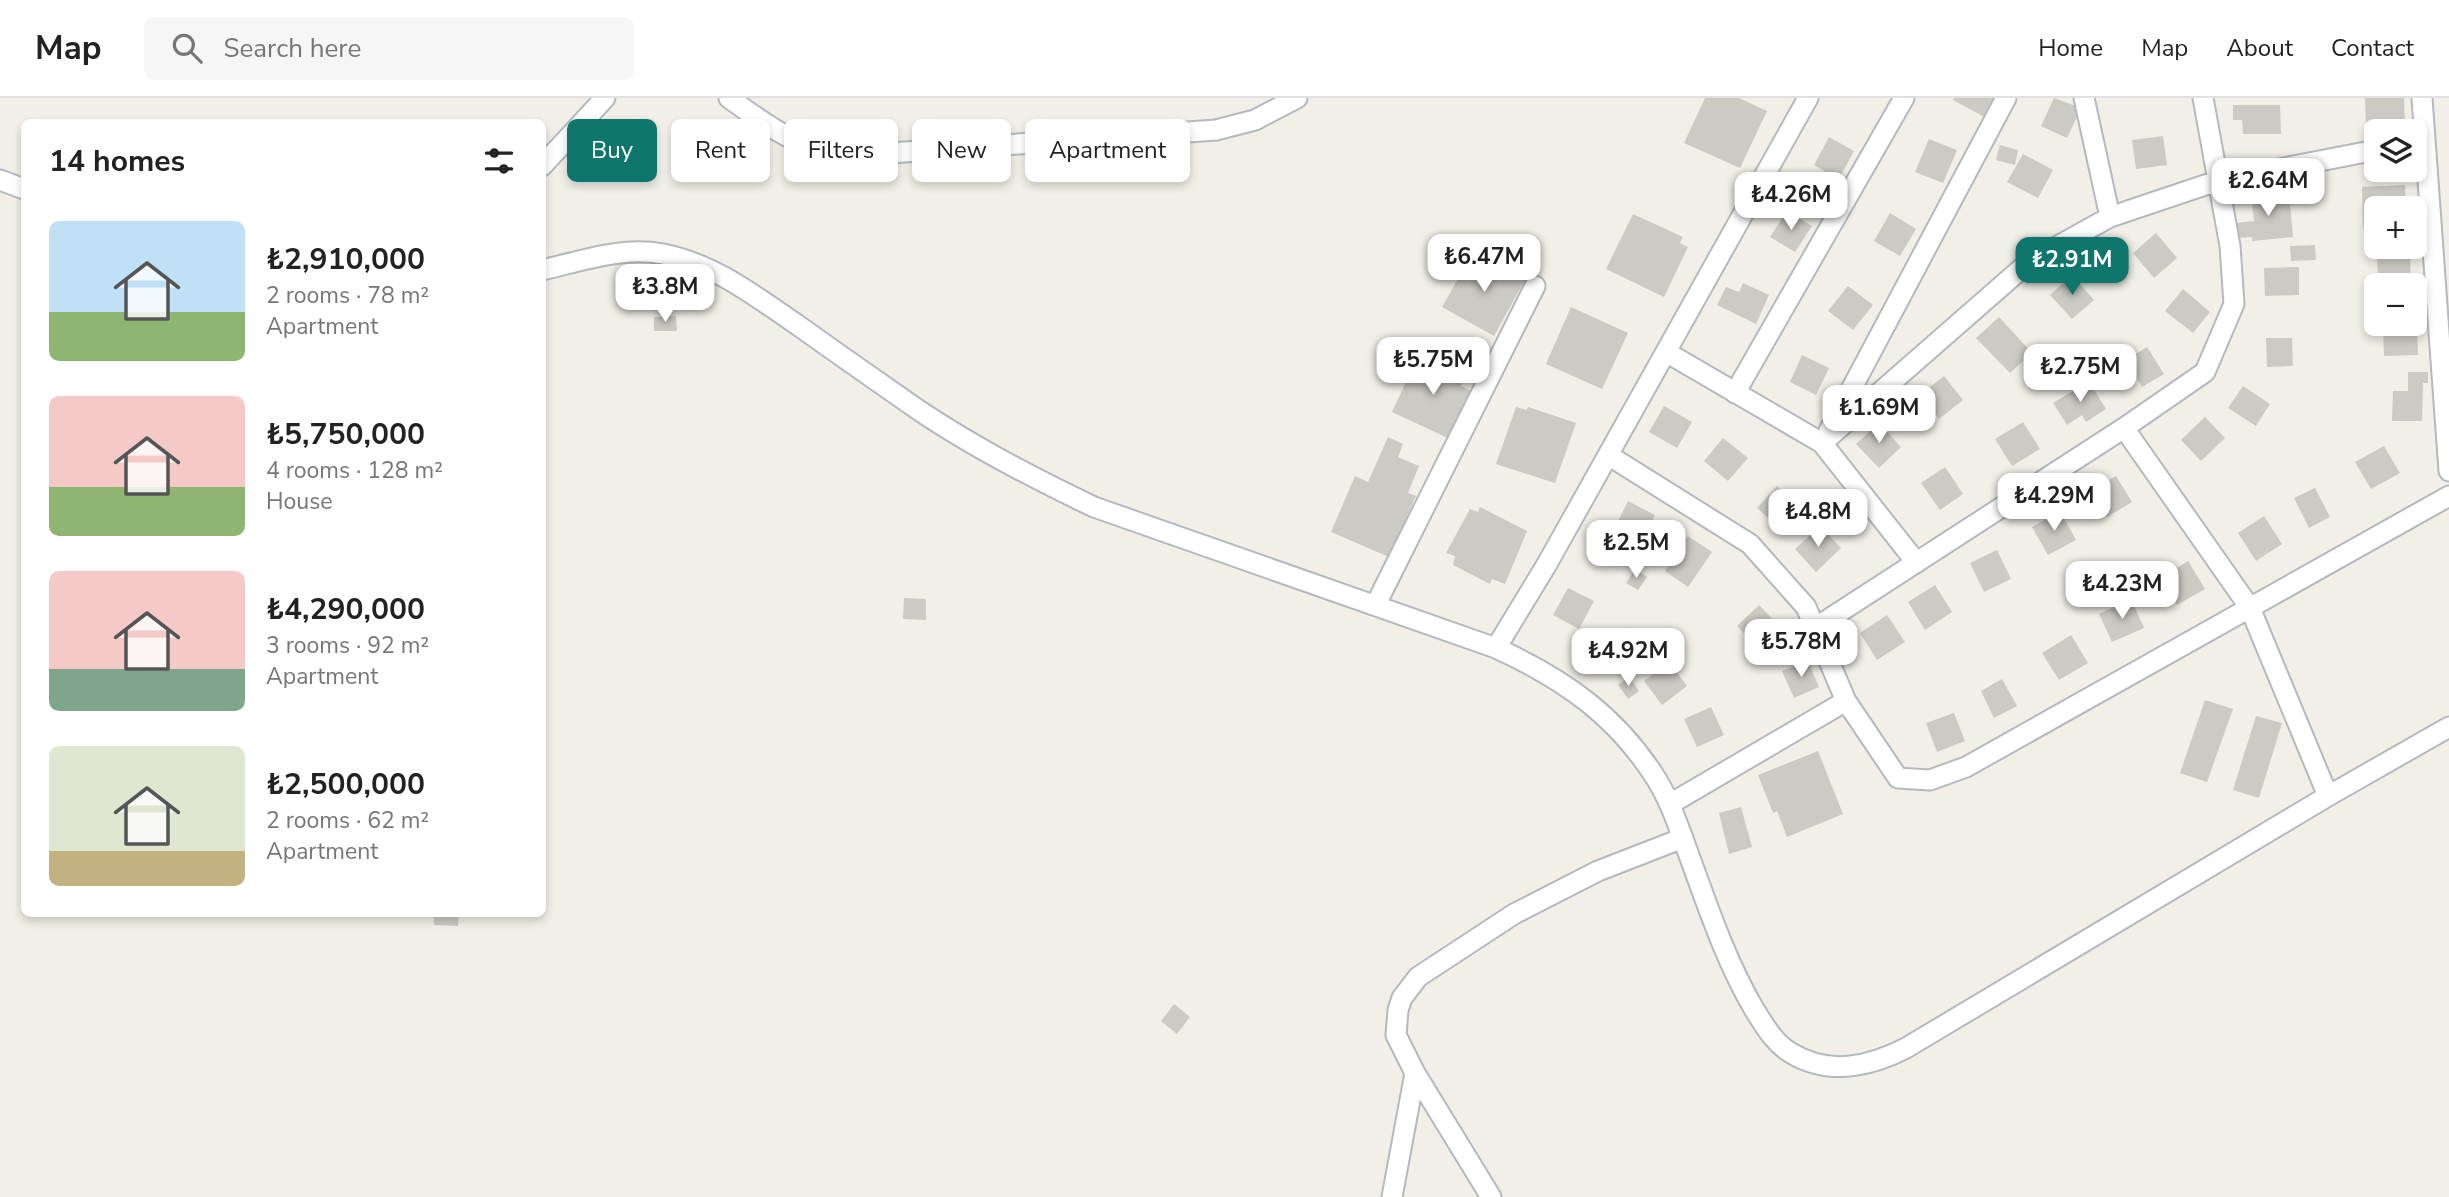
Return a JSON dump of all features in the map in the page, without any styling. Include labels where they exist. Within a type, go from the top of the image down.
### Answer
[{"type":"street","points":[[546,162],[605,98]]},
{"type":"street","points":[[729,98],[792,141],[828,153],[848,156],[1216,130],[1255,120],[1297,98]]},
{"type":"street","points":[[1496,648],[1547,565],[1808,98]]},
{"type":"street","points":[[1735,393],[1904,98]]},
{"type":"street","points":[[1822,443],[2006,98]]},
{"type":"street","points":[[2084,98],[2110,216]]},
{"type":"street","points":[[1815,628],[2124,428],[2205,372],[2234,304],[2230,246],[2203,98]]},
{"type":"street","points":[[2421,119],[2422,98]]},
{"type":"street","points":[[1822,443],[2029,262],[2110,216],[2217,181],[2364,152]]},
{"type":"street","points":[[0,180],[21,188]]},
{"type":"street","points":[[2424,182],[2449,471]]},
{"type":"street","points":[[546,269],[610,254],[635,252],[687,260],[737,284],[948,429],[1045,484],[1094,507],[1496,648],[1565,684],[1592,704],[1638,753],[1670,804],[1725,954],[1742,989],[1774,1040],[1810,1063],[1855,1067],[1882,1060],[1906,1048],[2328,796],[2449,727]]},
{"type":"street","points":[[1376,604],[1535,286]]},
{"type":"street","points":[[1666,352],[1822,443],[1916,562]]},
{"type":"street","points":[[2124,428],[2250,608],[2328,796]]},
{"type":"street","points":[[1608,455],[1750,544],[1806,607],[1846,702],[1898,778],[1930,780],[1966,766],[2449,496]]},
{"type":"street","points":[[1670,804],[1846,702]]},
{"type":"street","points":[[1491,1197],[1415,1073],[1396,1035],[1402,998],[1418,976],[1514,914],[1598,871],[1683,838]]},
{"type":"street","points":[[1392,1197],[1415,1073]]},
{"type":"building","points":[[1705,98],[1739,98],[1767,111],[1740,168],[1684,143]]},
{"type":"building","points":[[1999,98],[1988,119],[1953,100]]},
{"type":"building","points":[[2054,98],[2081,108],[2067,138],[2041,126]]},
{"type":"building","points":[[2365,98],[2404,98],[2405,119],[2366,119]]},
{"type":"building","points":[[2233,105],[2280,105],[2281,134],[2243,134],[2242,120],[2233,120]]},
{"type":"building","points":[[2163,136],[2167,165],[2136,169],[2132,140]]},
{"type":"building","points":[[1829,137],[1854,151],[1837,183],[1826,177],[1828,173],[1814,165]]},
{"type":"building","points":[[1929,139],[1957,150],[1943,183],[1915,172]]},
{"type":"building","points":[[2000,145],[2018,150],[2015,165],[1996,160]]},
{"type":"building","points":[[2023,154],[2053,170],[2038,198],[2007,182]]},
{"type":"building","points":[[2405,185],[2405,196],[2364,196],[2363,228],[2362,187]]},
{"type":"building","points":[[2289,192],[2293,237],[2252,241],[2252,237],[2236,238],[2235,223],[2254,221],[2251,196]]},
{"type":"building","points":[[1787,211],[1812,226],[1795,252],[1770,237]]},
{"type":"building","points":[[1890,213],[1916,229],[1900,256],[1874,241]]},
{"type":"building","points":[[1633,214],[1683,237],[1680,243],[1688,247],[1664,297],[1606,269]]},
{"type":"building","points":[[2156,233],[2177,258],[2154,278],[2133,253]]},
{"type":"building","points":[[2315,245],[2316,260],[2291,261],[2290,246]]},
{"type":"building","points":[[1473,252],[1525,280],[1494,336],[1442,307]]},
{"type":"building","points":[[2377,259],[2410,259],[2411,273],[2378,273]]},
{"type":"building","points":[[2299,267],[2299,295],[2265,296],[2264,268]]},
{"type":"building","points":[[2072,275],[2094,300],[2072,319],[2050,295]]},
{"type":"building","points":[[1743,283],[1769,295],[1756,324],[1717,305],[1726,287],[1739,292]]},
{"type":"building","points":[[1848,286],[1873,305],[1853,330],[1828,311]]},
{"type":"building","points":[[2183,289],[2210,312],[2193,333],[2165,311]]},
{"type":"building","points":[[1571,307],[1628,333],[1602,389],[1546,364]]},
{"type":"building","points":[[676,316],[677,331],[654,331],[654,317]]},
{"type":"building","points":[[1999,317],[2032,353],[2010,373],[1976,338]]},
{"type":"building","points":[[2383,336],[2417,336],[2418,355],[2384,356]]},
{"type":"building","points":[[2266,338],[2292,338],[2293,366],[2267,367]]},
{"type":"building","points":[[2147,347],[2164,374],[2142,387],[2126,360]]},
{"type":"building","points":[[1419,354],[1466,375],[1461,386],[1472,391],[1450,439],[1392,412]]},
{"type":"building","points":[[1802,355],[1829,368],[1816,395],[1790,382]]},
{"type":"building","points":[[2408,372],[2428,372],[2428,383],[2423,383],[2422,421],[2392,421],[2393,391],[2408,391]]},
{"type":"building","points":[[1944,376],[1963,400],[1939,419],[1920,395]]},
{"type":"building","points":[[2089,381],[2106,409],[2086,422],[2082,415],[2067,425],[2053,403]]},
{"type":"building","points":[[2243,386],[2270,404],[2256,426],[2228,408]]},
{"type":"building","points":[[1664,406],[1692,422],[1677,448],[1649,432]]},
{"type":"building","points":[[1516,407],[1527,410],[1528,407],[1576,423],[1555,483],[1496,464]]},
{"type":"building","points":[[2205,417],[2225,438],[2201,461],[2181,440]]},
{"type":"building","points":[[2023,422],[2040,449],[2012,466],[1995,439]]},
{"type":"building","points":[[1879,423],[1901,447],[1879,468],[1856,444]]},
{"type":"building","points":[[1388,437],[1403,444],[1398,457],[1419,466],[1408,493],[1416,496],[1389,557],[1331,532],[1355,476],[1368,482]]},
{"type":"building","points":[[1723,438],[1748,458],[1728,481],[1704,461]]},
{"type":"building","points":[[2384,446],[2400,473],[2371,489],[2355,462]]},
{"type":"building","points":[[1945,467],[1963,494],[1940,510],[1921,483]]},
{"type":"building","points":[[2116,476],[2132,502],[2107,517],[2090,491]]},
{"type":"building","points":[[1777,486],[1801,508],[1781,529],[1757,508]]},
{"type":"building","points":[[2315,488],[2330,517],[2309,528],[2294,498]]},
{"type":"building","points":[[1628,501],[1655,515],[1642,541],[1615,527]]},
{"type":"building","points":[[1480,507],[1527,531],[1505,584],[1492,579],[1490,584],[1453,565],[1455,556],[1446,553],[1470,509],[1478,512]]},
{"type":"building","points":[[2060,511],[2076,540],[2048,555],[2032,527]]},
{"type":"building","points":[[2264,516],[2282,544],[2256,561],[2238,533]]},
{"type":"building","points":[[1820,526],[1841,548],[1816,572],[1795,549]]},
{"type":"building","points":[[1688,536],[1712,552],[1688,587],[1665,571]]},
{"type":"building","points":[[1997,550],[2011,579],[1984,592],[1970,563]]},
{"type":"building","points":[[2188,561],[2205,589],[2177,605],[2161,578]]},
{"type":"building","points":[[1635,569],[1647,577],[1638,590],[1626,583]]},
{"type":"building","points":[[1935,585],[1952,612],[1925,630],[1908,602]]},
{"type":"building","points":[[1568,588],[1594,601],[1579,629],[1553,615]]},
{"type":"building","points":[[904,598],[926,599],[926,620],[903,619]]},
{"type":"building","points":[[2131,599],[2144,628],[2112,642],[2099,614]]},
{"type":"building","points":[[1759,605],[1781,628],[1759,649],[1737,626]]},
{"type":"building","points":[[1887,615],[1905,642],[1877,660],[1860,633]]},
{"type":"building","points":[[1629,627],[1651,648],[1630,670],[1608,649]]},
{"type":"building","points":[[2071,635],[2088,663],[2059,680],[2042,653]]},
{"type":"building","points":[[1808,661],[1819,687],[1794,698],[1782,671]]},
{"type":"building","points":[[1669,662],[1687,686],[1662,705],[1644,681]]},
{"type":"building","points":[[1629,677],[1639,691],[1628,699],[1618,685]]},
{"type":"building","points":[[2002,679],[2017,706],[1994,718],[1981,691]]},
{"type":"building","points":[[2205,700],[2233,709],[2207,782],[2180,773]]},
{"type":"building","points":[[1711,707],[1724,735],[1697,747],[1684,719]]},
{"type":"building","points":[[1954,713],[1965,741],[1937,752],[1926,723]]},
{"type":"building","points":[[2256,716],[2282,723],[2259,798],[2233,790]]},
{"type":"building","points":[[1818,751],[1843,814],[1787,837],[1777,811],[1773,813],[1758,775]]},
{"type":"building","points":[[1741,807],[1752,847],[1729,854],[1719,813]]},
{"type":"building","points":[[434,917],[459,917],[458,926],[434,925]]},
{"type":"building","points":[[1174,1004],[1190,1017],[1177,1034],[1161,1021]]}]
